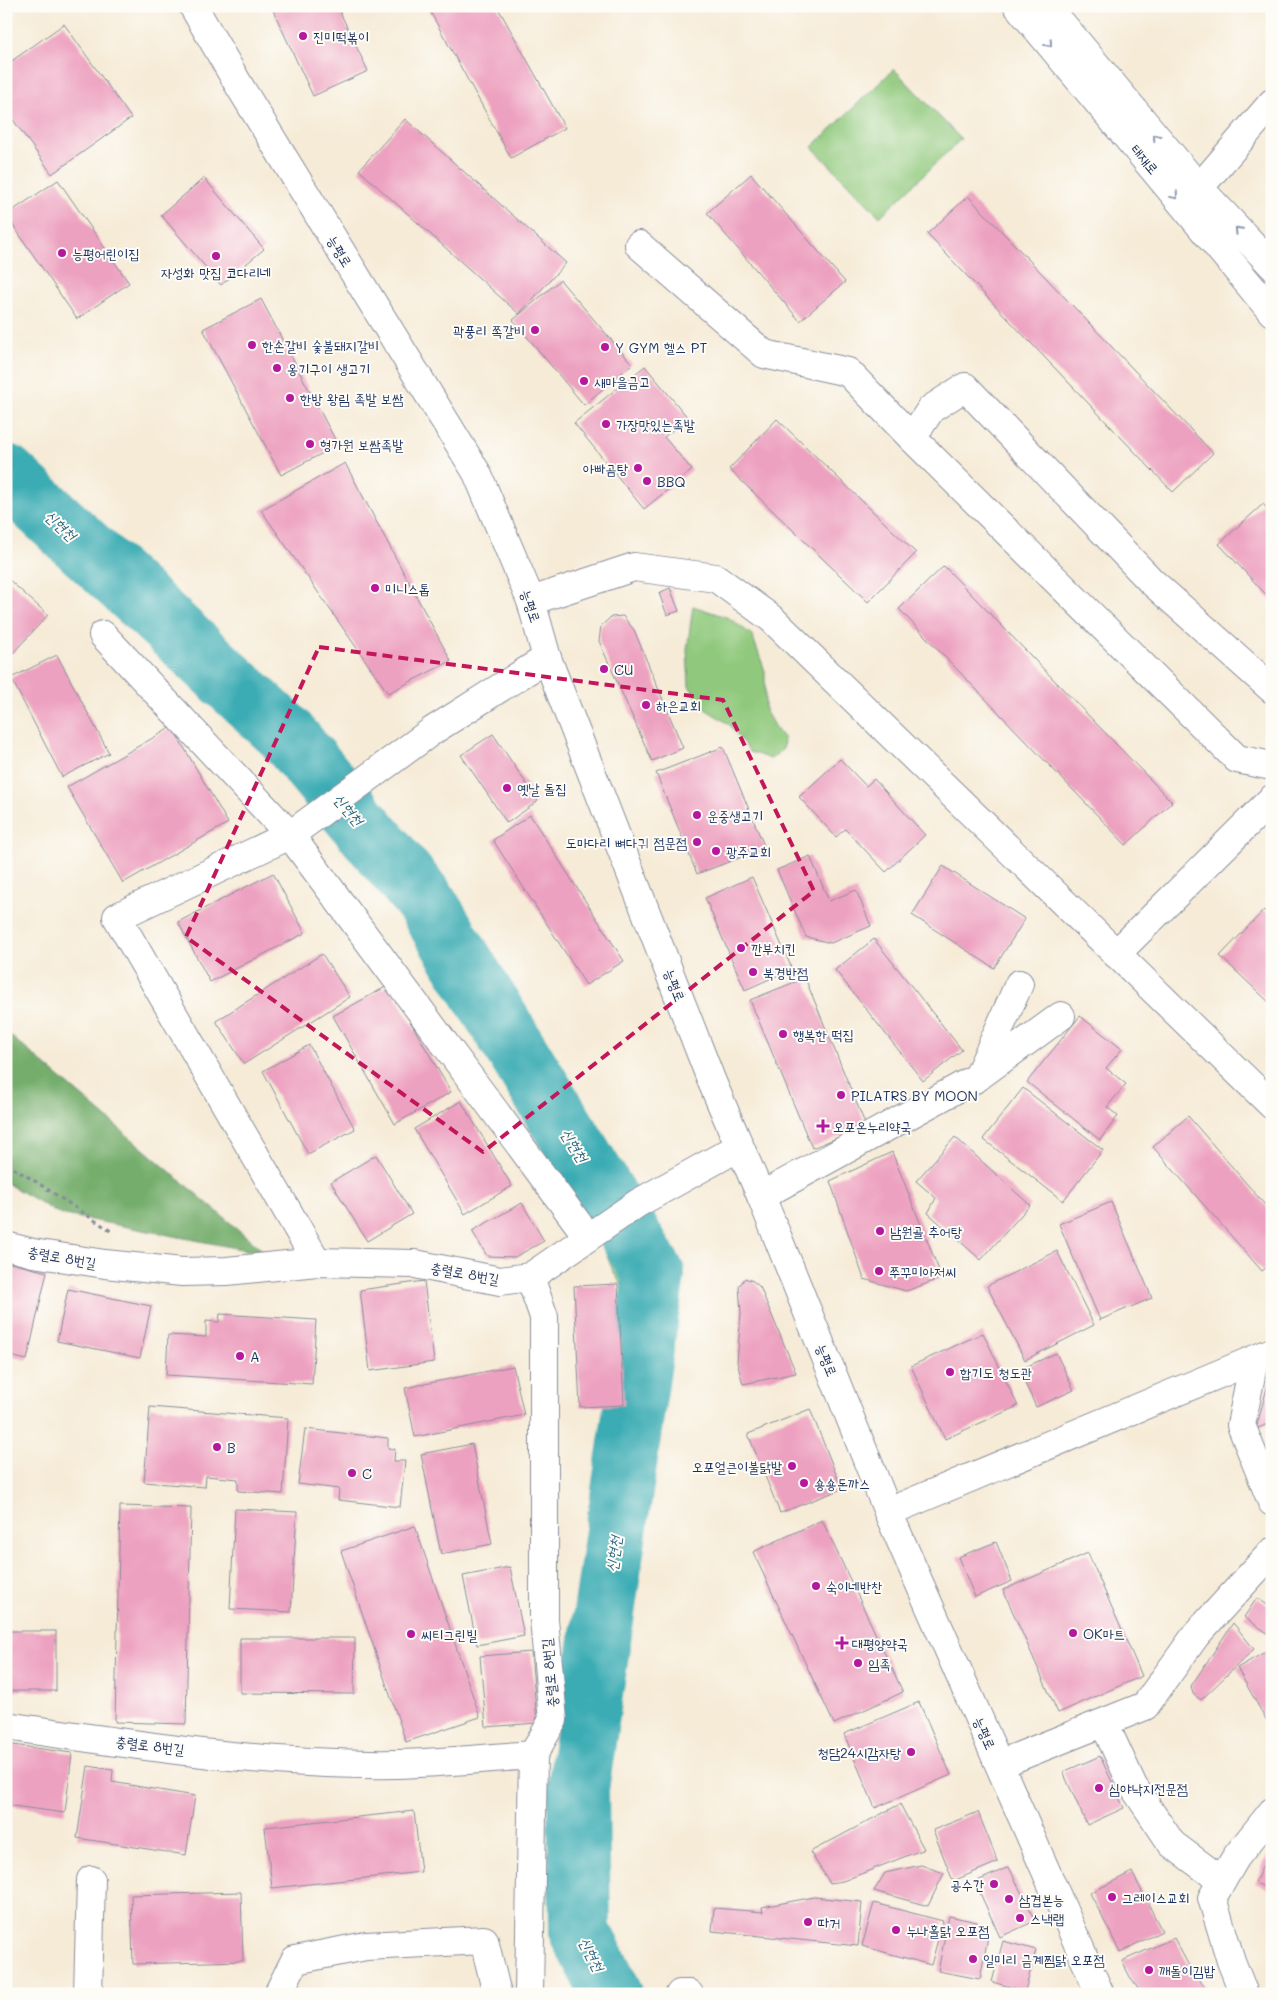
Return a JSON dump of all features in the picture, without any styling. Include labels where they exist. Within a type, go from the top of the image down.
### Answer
[{"type":"main road","name":"능평로","points":[[193,6],[240,88],[477,473],[531,601],[547,658],[739,1146],[761,1196],[888,1512],[1100,1994]]},
{"type":"main road","name":"태재로","points":[[1018,6],[1272,312]]},
{"type":"main road","name":"태재로","points":[[1047,6],[1199,188],[1272,265]]},
{"type":"main road","points":[[1199,188],[1272,103]]},
{"type":"main road","points":[[639,245],[764,354],[848,372],[912,438],[1237,759],[1272,766]]},
{"type":"main road","points":[[912,438],[932,409],[964,387],[1151,581],[1272,689]]},
{"type":"main road","points":[[531,601],[634,567],[716,578],[772,619],[1272,1105]]},
{"type":"main road","points":[[103,635],[299,828],[594,1233]]},
{"type":"main road","points":[[317,1262],[117,918],[299,828],[432,731],[547,658]]},
{"type":"main road","points":[[1116,954],[1272,799]]},
{"type":"main road","points":[[978,1077],[1019,984]]},
{"type":"main road","points":[[761,1196],[978,1077],[1061,1016]]},
{"type":"main road","points":[[530,1277],[638,1203],[739,1146]]},
{"type":"main road","name":"충렬로 8번길","points":[[6,1246],[33,1253],[87,1262],[182,1272],[227,1271],[317,1262],[414,1264],[500,1280],[530,1277],[544,1317],[544,1619],[553,1720],[533,1755],[529,1994]]},
{"type":"main road","points":[[888,1512],[1263,1356]]},
{"type":"main road","points":[[1263,1356],[1241,1425],[1272,1502]]},
{"type":"main road","points":[[1000,1764],[1145,1706],[1196,1635],[1272,1552]]},
{"type":"main road","points":[[1104,1723],[1133,1786],[1172,1844],[1222,1881]]},
{"type":"main road","name":"충렬로 8번길","points":[[6,1726],[213,1753],[306,1762],[398,1764],[533,1755]]},
{"type":"main road","points":[[1244,1994],[1231,1961],[1212,1898],[1236,1857],[1272,1812]]},
{"type":"main road","points":[[88,1994],[91,1880]]},
{"type":"main road","points":[[278,1994],[295,1960],[366,1946],[484,1940],[497,1994]]},
{"type":"main road","points":[[680,1994],[689,1994]]},
{"type":"path","points":[[6,1164],[118,1236]]},
{"type":"highlighted area","points":[[319,647],[723,700],[814,891],[483,1152],[186,937]]},
{"type":"green space","points":[[894,69],[961,139],[880,217],[812,147]]},
{"type":"green space","points":[[693,606],[729,618],[752,635],[765,671],[765,710],[784,739],[783,749],[771,759],[750,752],[729,724],[705,709],[689,686],[687,650]]},
{"type":"green space","points":[[6,1032],[267,1254],[60,1214],[6,1183]]},
{"type":"green space","points":[[624,1229],[652,1273],[623,1470],[620,1471],[627,1403],[622,1286],[613,1271],[600,1239]]},
{"type":"green space","points":[[575,1836],[578,1837],[579,1909],[573,1931],[574,1964],[562,1954],[560,1949]]},
{"type":"water","points":[[580,1909],[592,1921],[612,1959],[611,1965],[580,1967],[574,1964],[574,1927]]},
{"type":"building","points":[[271,6],[337,6],[368,71],[313,96]]},
{"type":"building","points":[[427,6],[497,6],[565,128],[511,158]]},
{"type":"building","points":[[64,24],[131,118],[52,174],[6,110],[6,65]]},
{"type":"building","points":[[405,119],[566,263],[519,314],[359,170]]},
{"type":"building","points":[[751,174],[845,282],[800,321],[707,213]]},
{"type":"building","points":[[6,178],[13,188],[6,193]]},
{"type":"building","points":[[204,178],[264,249],[221,285],[161,215]]},
{"type":"building","points":[[58,180],[129,283],[77,319],[6,215]]},
{"type":"building","points":[[968,196],[1213,453],[1173,492],[927,234]]},
{"type":"building","points":[[560,280],[632,364],[584,405],[513,320]]},
{"type":"building","points":[[261,299],[338,445],[281,475],[203,329]]},
{"type":"building","points":[[645,366],[688,418],[664,437],[692,470],[644,509],[574,423]]},
{"type":"building","points":[[777,419],[916,553],[868,602],[729,469]]},
{"type":"building","points":[[345,463],[451,661],[388,693],[261,510]]},
{"type":"building","points":[[1263,504],[1272,514],[1272,601],[1219,544]]},
{"type":"building","points":[[944,566],[1172,802],[1126,845],[899,609]]},
{"type":"building","points":[[6,577],[48,615],[13,653],[6,647]]},
{"type":"building","points":[[670,588],[679,611],[667,615],[659,593]]},
{"type":"building","points":[[623,616],[634,630],[683,748],[652,761],[599,641],[601,626],[611,617]]},
{"type":"building","points":[[57,655],[109,753],[62,777],[11,678]]},
{"type":"building","points":[[172,727],[228,823],[123,883],[67,787]]},
{"type":"building","points":[[493,734],[538,801],[507,823],[461,755]]},
{"type":"building","points":[[723,747],[765,848],[697,874],[656,773]]},
{"type":"building","points":[[840,759],[866,786],[874,779],[925,835],[886,872],[845,829],[836,837],[799,797]]},
{"type":"building","points":[[530,815],[624,961],[586,985],[493,840]]},
{"type":"building","points":[[810,856],[829,901],[856,890],[871,926],[831,943],[806,937],[777,870]]},
{"type":"building","points":[[943,866],[1025,919],[994,968],[912,915]]},
{"type":"building","points":[[273,873],[305,933],[210,982],[178,922]]},
{"type":"building","points":[[752,877],[792,969],[745,990],[705,898]]},
{"type":"building","points":[[1264,910],[1272,918],[1272,1005],[1220,956]]},
{"type":"building","points":[[874,939],[962,1050],[923,1081],[835,970]]},
{"type":"building","points":[[322,954],[350,997],[244,1064],[216,1021]]},
{"type":"building","points":[[805,978],[866,1126],[812,1148],[750,1000]]},
{"type":"building","points":[[389,985],[451,1092],[395,1124],[333,1016]]},
{"type":"building","points":[[1080,1016],[1122,1049],[1106,1068],[1126,1084],[1107,1107],[1118,1116],[1100,1140],[1027,1082]]},
{"type":"building","points":[[309,1045],[355,1129],[308,1154],[263,1071]]},
{"type":"building","points":[[1023,1088],[1103,1150],[1063,1201],[983,1139]]},
{"type":"building","points":[[461,1101],[512,1186],[465,1214],[414,1129]]},
{"type":"building","points":[[1188,1116],[1272,1213],[1272,1263],[1262,1271],[1153,1147]]},
{"type":"building","points":[[955,1137],[1030,1205],[981,1260],[928,1213],[936,1198],[916,1181]]},
{"type":"building","points":[[892,1152],[942,1278],[906,1291],[864,1279],[830,1181]]},
{"type":"building","points":[[376,1155],[412,1214],[367,1241],[331,1182]]},
{"type":"building","points":[[1111,1202],[1152,1298],[1100,1320],[1059,1224]]},
{"type":"building","points":[[522,1203],[544,1241],[515,1257],[487,1256],[472,1231]]},
{"type":"building","points":[[1057,1251],[1094,1325],[1025,1360],[987,1286]]},
{"type":"building","points":[[6,1262],[47,1272],[27,1360],[6,1355]]},
{"type":"building","points":[[745,1278],[753,1281],[760,1287],[796,1373],[743,1384],[737,1362],[741,1313],[739,1286]]},
{"type":"building","points":[[424,1281],[434,1362],[370,1371],[360,1290]]},
{"type":"building","points":[[618,1284],[624,1405],[580,1407],[574,1286]]},
{"type":"building","points":[[68,1289],[151,1306],[140,1358],[57,1341]]},
{"type":"building","name":"A","points":[[220,1314],[316,1320],[312,1384],[166,1375],[168,1335],[206,1337],[206,1321],[219,1322]]},
{"type":"building","points":[[983,1333],[1018,1406],[945,1439],[911,1366]]},
{"type":"building","points":[[1056,1353],[1074,1390],[1036,1407],[1019,1370]]},
{"type":"building","points":[[513,1366],[524,1415],[415,1437],[405,1388]]},
{"type":"building","points":[[1272,1382],[1272,1422],[1256,1429],[1268,1384]]},
{"type":"building","name":"B","points":[[150,1407],[288,1418],[283,1494],[238,1491],[238,1479],[206,1476],[205,1487],[144,1482]]},
{"type":"building","points":[[810,1409],[842,1489],[780,1513],[748,1434]]},
{"type":"building","name":"C","points":[[305,1429],[388,1438],[388,1448],[395,1449],[394,1461],[405,1461],[400,1507],[338,1500],[339,1489],[298,1484]]},
{"type":"building","points":[[472,1444],[492,1544],[441,1554],[421,1454]]},
{"type":"building","points":[[120,1506],[191,1508],[186,1724],[115,1722]]},
{"type":"building","points":[[235,1509],[297,1512],[291,1612],[230,1609]]},
{"type":"building","points":[[822,1520],[903,1692],[834,1724],[753,1552]]},
{"type":"building","name":"씨티그린빌","points":[[415,1526],[480,1717],[406,1742],[341,1551]]},
{"type":"building","points":[[996,1542],[1012,1581],[975,1597],[958,1557]]},
{"type":"building","name":"OK마트","points":[[1088,1553],[1142,1676],[1058,1713],[1003,1590]]},
{"type":"building","points":[[510,1567],[524,1636],[477,1645],[463,1576]]},
{"type":"building","points":[[1257,1598],[1272,1608],[1272,1636],[1244,1617]]},
{"type":"building","points":[[1233,1623],[1254,1649],[1201,1700],[1193,1694],[1191,1686]]},
{"type":"building","points":[[6,1631],[56,1631],[56,1691],[6,1691]]},
{"type":"building","points":[[240,1638],[355,1638],[354,1694],[240,1693]]},
{"type":"building","points":[[1272,1648],[1272,1730],[1237,1668]]},
{"type":"building","points":[[531,1652],[537,1723],[486,1727],[480,1656]]},
{"type":"building","points":[[919,1702],[951,1775],[875,1808],[844,1734]]},
{"type":"building","points":[[6,1744],[72,1753],[65,1813],[6,1805]]},
{"type":"building","points":[[1100,1756],[1124,1808],[1087,1825],[1063,1772]]},
{"type":"building","points":[[88,1766],[113,1770],[112,1782],[195,1796],[186,1855],[77,1838]]},
{"type":"building","points":[[900,1804],[924,1849],[843,1881],[830,1883],[810,1852]]},
{"type":"building","points":[[414,1811],[421,1872],[272,1888],[265,1827]]},
{"type":"building","points":[[978,1812],[998,1862],[953,1881],[933,1830]]},
{"type":"building","points":[[1272,1845],[1272,1890],[1255,1883]]},
{"type":"building","points":[[921,1865],[944,1873],[928,1906],[874,1891],[885,1873]]},
{"type":"building","points":[[1009,1867],[1035,1921],[1000,1937],[975,1882]]},
{"type":"building","points":[[1132,1872],[1162,1931],[1120,1952],[1090,1893]]},
{"type":"building","points":[[241,1892],[243,1961],[133,1964],[131,1895]]},
{"type":"building","points":[[814,1897],[862,1902],[858,1946],[712,1931],[714,1908],[763,1912],[762,1907]]},
{"type":"building","points":[[874,1903],[943,1921],[931,1965],[862,1946]]},
{"type":"building","points":[[949,1916],[977,1922],[988,1937],[980,1979],[938,1971]]},
{"type":"building","points":[[1174,1938],[1194,1975],[1214,1994],[1142,1994],[1131,1979],[1122,1961]]},
{"type":"building","points":[[1003,1941],[1036,1950],[1025,1991],[992,1982]]},
{"type":"waterway","name":"신현천","points":[[6,475],[285,733],[426,902],[654,1274],[578,1789],[580,1932],[612,1994]]},
{"type":"place","name":"진미떡볶이","points":[[303,36]]},
{"type":"place","name":"능평어린이집","points":[[62,253]]},
{"type":"place","name":"자성화 맛집 코다리네","points":[[216,256]]},
{"type":"place","name":"곽풍리 쪽갈비","points":[[535,330]]},
{"type":"place","name":"한손갈비 숯불돼지갈비","points":[[252,345]]},
{"type":"place","name":"Y GYM 헬스 PT","points":[[605,347]]},
{"type":"place","name":"옹기구이 생고기","points":[[277,368]]},
{"type":"place","name":"새마을금고","points":[[584,381]]},
{"type":"place","name":"한방 왕림 족발 보쌈","points":[[290,398]]},
{"type":"place","name":"가장맛있는족발","points":[[606,424]]},
{"type":"place","name":"형가원 보쌈족발","points":[[310,444]]},
{"type":"place","name":"아빠곰탕","points":[[638,468]]},
{"type":"place","name":"BBQ","points":[[647,481]]},
{"type":"place","name":"미니스톱","points":[[375,588]]},
{"type":"place","name":"CU","points":[[604,669]]},
{"type":"place","name":"하은교회","points":[[646,705]]},
{"type":"place","name":"옛날 돌집","points":[[507,788]]},
{"type":"place","name":"운중생고기","points":[[697,815]]},
{"type":"place","name":"도마다리 뼈다귀 점문점","points":[[697,842]]},
{"type":"place","name":"광주교회","points":[[716,851]]},
{"type":"place","name":"깐부치킨","points":[[741,948]]},
{"type":"place","name":"북경반점","points":[[753,972]]},
{"type":"place","name":"행복한 떡집","points":[[783,1034]]},
{"type":"place","name":"PILATRS BY MOON","points":[[841,1095]]},
{"type":"place","name":"오포온누리약국","points":[[823,1126]]},
{"type":"place","name":"남원골 추어탕","points":[[880,1231]]},
{"type":"place","name":"쭈꾸미아저씨","points":[[879,1271]]},
{"type":"place","name":"A","points":[[240,1356]]},
{"type":"place","name":"합기도 청도관","points":[[950,1372]]},
{"type":"place","name":"B","points":[[217,1447]]},
{"type":"place","name":"오포얼큰이불닭발","points":[[792,1466]]},
{"type":"place","name":"C","points":[[352,1473]]},
{"type":"place","name":"숑숑돈까스","points":[[804,1483]]},
{"type":"place","name":"숙이네반찬","points":[[816,1586]]},
{"type":"place","name":"OK마트","points":[[1073,1633]]},
{"type":"place","name":"씨티그린빌","points":[[411,1634]]},
{"type":"place","name":"대평양약국","points":[[842,1643]]},
{"type":"place","name":"임족","points":[[858,1663]]},
{"type":"place","name":"청담24시감자탕","points":[[911,1752]]},
{"type":"place","name":"심야낙지전문점","points":[[1099,1788]]},
{"type":"place","name":"공수간","points":[[994,1884]]},
{"type":"place","name":"그레이스교회","points":[[1112,1897]]},
{"type":"place","name":"삼겹본능","points":[[1009,1899]]},
{"type":"place","name":"스낵랩","points":[[1020,1918]]},
{"type":"place","name":"따거","points":[[808,1922]]},
{"type":"place","name":"누나홀닭 오포점","points":[[896,1930]]},
{"type":"place","name":"일미리 금계찜닭 오포점","points":[[973,1959]]},
{"type":"place","name":"깨돌이김밥","points":[[1149,1970]]}]
